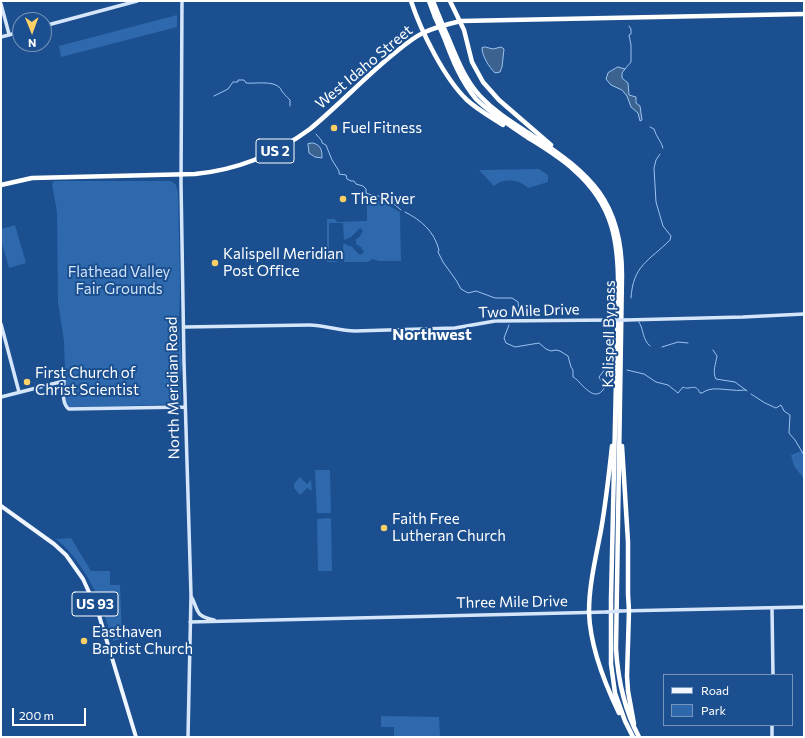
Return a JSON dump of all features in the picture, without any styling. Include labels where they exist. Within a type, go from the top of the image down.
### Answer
[{"type":"highway","points":[[411,1],[424,32],[445,73],[454,86],[463,96],[485,114],[521,136],[534,142]]},
{"type":"highway","name":"Kalispell Bypass","points":[[428,1],[437,17],[462,79],[476,98],[498,117],[567,164],[585,180],[603,206],[612,228],[616,244],[618,273],[611,598],[612,664],[615,693],[625,721],[633,737]]},
{"type":"highway","name":"Kalispell Bypass","points":[[433,1],[437,17]]},
{"type":"highway","points":[[450,1],[461,21],[472,62],[486,86],[498,100],[561,155]]},
{"type":"highway","name":"West Idaho Street","points":[[1,184],[32,178],[181,175],[211,172],[237,167],[284,146],[311,128],[392,56],[424,32],[461,21],[804,14]]},
{"type":"highway","name":"Kalispell Bypass","points":[[445,36],[462,70],[480,96],[501,115],[561,155],[582,171],[602,195],[614,219],[618,236],[622,271],[616,649],[618,674],[626,709],[638,735]]},
{"type":"highway","points":[[615,418],[607,495],[592,574],[589,612],[596,654],[613,700],[619,713],[625,721]]},
{"type":"highway","points":[[620,430],[623,454],[627,528],[629,611],[627,676],[631,713],[638,735]]},
{"type":"main road","name":"US 93","points":[[1,506],[54,544],[66,555],[83,579],[98,612],[136,737]]},
{"type":"street","points":[[52,24],[137,1]]},
{"type":"street","name":"North Meridian Road","points":[[182,1],[181,175],[185,407],[191,595],[188,737]]},
{"type":"street","points":[[1,4],[9,34]]},
{"type":"street","points":[[1,37],[12,33]]},
{"type":"street","name":"Two Mile Drive","points":[[184,327],[309,325],[355,331],[455,328],[495,321],[626,320],[804,314]]},
{"type":"street","points":[[1,324],[19,392]]},
{"type":"street","points":[[1,397],[64,381],[65,406],[72,409],[185,407]]},
{"type":"street","name":"Three Mile Drive","points":[[191,595],[197,611],[200,614],[204,617],[221,621]]},
{"type":"street","name":"Three Mile Drive","points":[[190,622],[804,607]]},
{"type":"street","points":[[772,608],[772,674]]},
{"type":"street","points":[[772,726],[772,737]]},
{"type":"green space","points":[[177,15],[177,27],[61,57],[59,46]]},
{"type":"green space","points":[[539,169],[548,175],[548,182],[528,188],[516,181],[506,181],[498,183],[494,186],[479,170]]},
{"type":"green space","name":"Flathead Valley Fair Grounds","points":[[54,181],[171,181],[176,185],[178,193],[180,286],[179,321],[182,364],[180,377],[181,400],[178,404],[71,408],[66,405],[64,341],[58,302],[57,212],[52,184]]},
{"type":"green space","points":[[367,198],[383,202],[400,212],[401,261],[379,261],[372,259],[368,262],[344,262],[344,243],[351,246],[360,255],[364,252],[361,247],[356,244],[356,239],[361,236],[360,235],[363,231],[360,228],[351,237],[344,240],[343,223],[329,223],[329,260],[338,261],[327,262],[327,219],[335,219],[337,222],[367,221]]},
{"type":"green space","points":[[15,225],[26,263],[9,268],[1,240],[1,229]]},
{"type":"green space","points":[[804,450],[804,479],[794,466],[791,455]]},
{"type":"green space","points":[[315,470],[330,470],[331,513],[317,513]]},
{"type":"green space","points":[[300,477],[307,484],[311,480],[312,491],[307,488],[300,495],[294,488],[294,484]]},
{"type":"green space","points":[[317,519],[331,519],[332,571],[318,571]]},
{"type":"green space","points":[[71,538],[91,571],[110,571],[110,585],[120,585],[122,639],[113,641],[100,602],[87,576],[70,552],[56,539]]},
{"type":"green space","points":[[381,716],[439,717],[440,737],[394,737],[394,727],[381,727]]},
{"type":"shaded area","points":[[485,47],[493,49],[501,47],[504,49],[500,72],[495,73],[490,68],[483,54],[482,48]]},
{"type":"shaded area","points":[[618,67],[625,69],[622,73],[622,78],[628,83],[629,95],[636,97],[636,103],[640,106],[642,120],[640,121],[638,113],[631,107],[627,96],[622,90],[611,85],[606,79],[608,73]]},
{"type":"shaded area","points":[[313,143],[318,145],[320,148],[322,158],[315,157],[309,153],[308,144]]},
{"type":"waterway","points":[[625,69],[631,62],[631,45],[629,35],[631,34],[631,29],[629,26]]},
{"type":"waterway","points":[[214,96],[228,89],[233,82],[238,82],[238,80],[244,80],[246,83],[269,83],[281,88],[290,100],[290,106]]},
{"type":"waterway","points":[[650,127],[654,129],[663,148]]},
{"type":"waterway","points":[[316,134],[322,143],[326,145],[332,160],[339,171],[339,174],[346,175],[347,179],[363,186],[366,189],[366,193],[385,198],[401,210]]},
{"type":"waterway","points":[[631,298],[635,278],[643,264],[670,240],[671,236],[663,226],[656,202],[654,168],[656,160],[660,154]]},
{"type":"waterway","points":[[405,212],[426,227],[434,237],[439,250],[438,252],[443,262],[461,289],[468,293],[476,291],[495,298],[512,298],[518,302],[519,309]]},
{"type":"waterway","points":[[639,322],[644,337],[650,346]]},
{"type":"waterway","points":[[509,325],[504,338],[506,343],[515,347],[539,343],[551,351],[560,351],[568,356],[573,370],[573,377],[594,394],[598,394],[603,391],[604,388],[604,385],[599,377],[605,369],[611,370]]},
{"type":"waterway","points":[[662,347],[678,342],[688,343]]},
{"type":"waterway","points":[[713,350],[717,356],[714,370],[716,379],[735,382],[747,391]]},
{"type":"waterway","points":[[627,370],[644,374],[656,382],[668,385],[678,393],[683,387],[694,387],[700,393],[713,389],[746,390]]},
{"type":"waterway","points":[[751,394],[776,408],[781,405],[784,411],[790,415],[789,433],[804,455]]},
{"type":"place","name":"Fuel Fitness","points":[[334,128]]},
{"type":"place","name":"The River","points":[[343,199]]},
{"type":"place","name":"Kalispell Meridian Post Office","points":[[215,263]]},
{"type":"place","name":"First Church of Christ Scientist","points":[[27,382]]},
{"type":"place","name":"Faith Free Lutheran Church","points":[[384,528]]},
{"type":"place","name":"Easthaven Baptist Church","points":[[84,641]]},
{"type":"district","name":"Northwest","points":[[432,335]]}]
